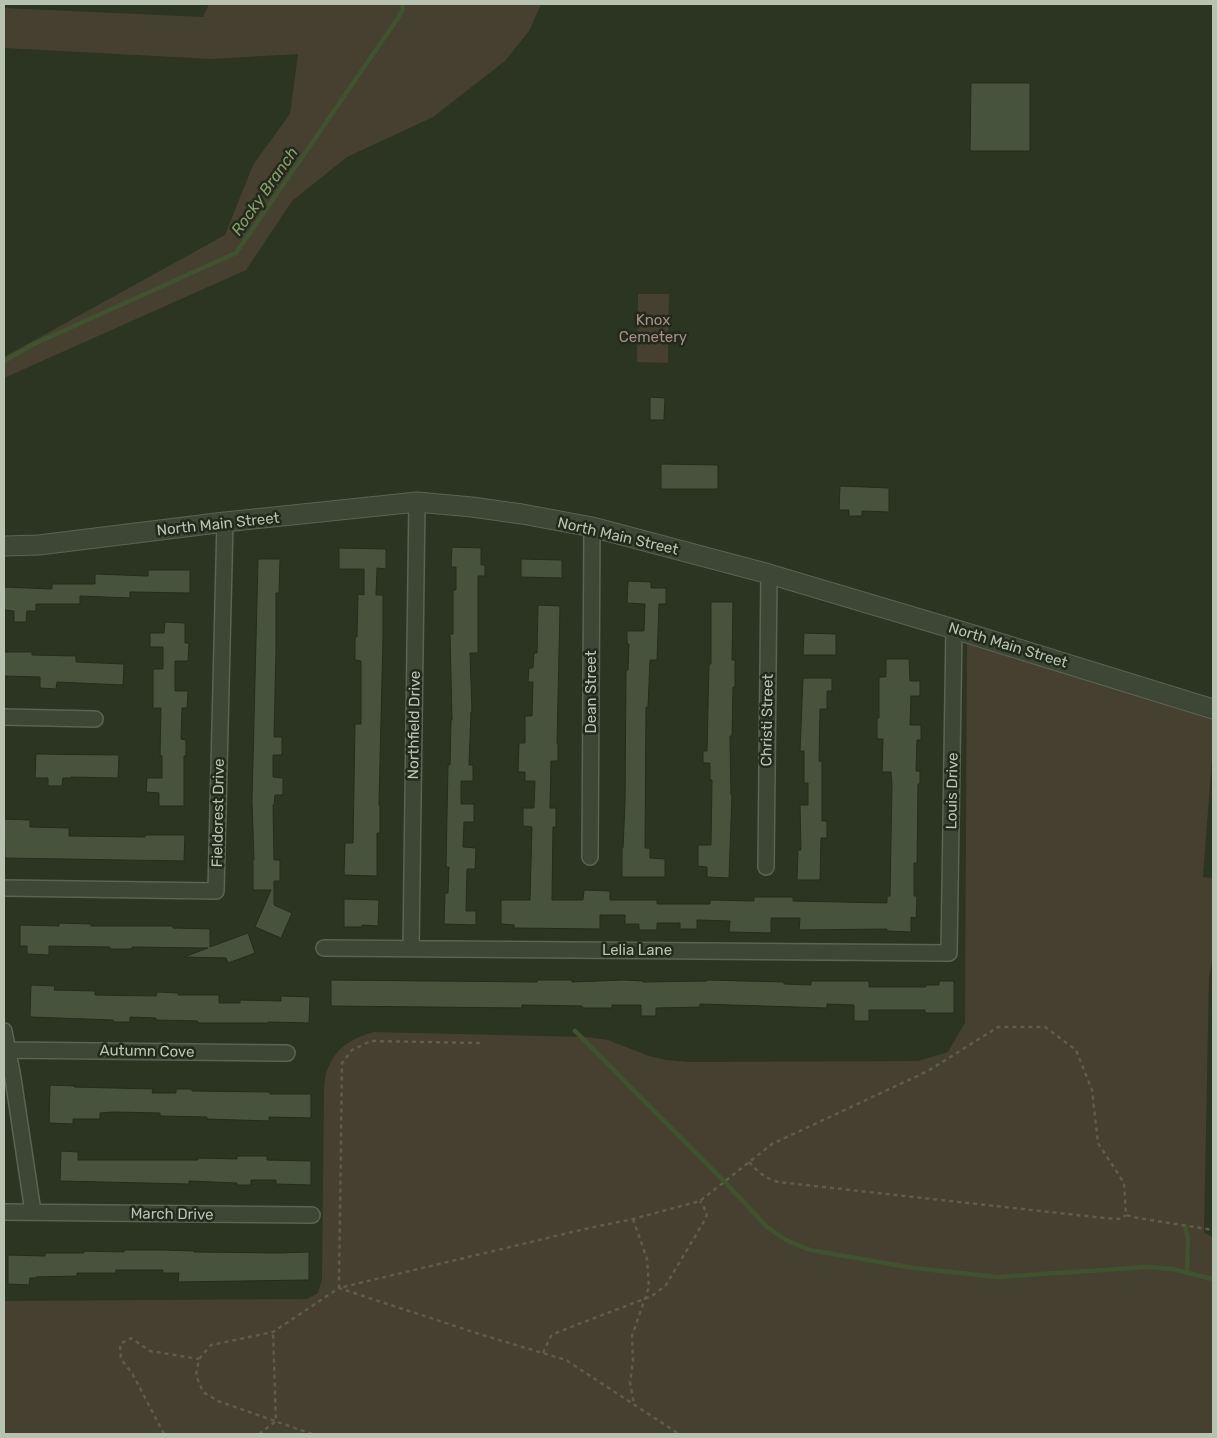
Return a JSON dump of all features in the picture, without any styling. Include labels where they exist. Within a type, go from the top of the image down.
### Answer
[{"type":"street","name":"North Main Street","points":[[4,546],[39,545],[225,522],[417,502],[472,507],[592,527],[769,574],[954,628],[1213,709]]},
{"type":"street","name":"Northfield Drive","points":[[411,948],[417,502]]},
{"type":"street","name":"Fieldcrest Drive","points":[[4,888],[216,891],[225,522]]},
{"type":"street","name":"Dean Street","points":[[590,857],[592,527]]},
{"type":"street","name":"Christi Street","points":[[766,867],[769,574]]},
{"type":"street","name":"Louis Drive","points":[[949,953],[954,628]]},
{"type":"street","points":[[4,717],[95,719]]},
{"type":"street","name":"Lelia Lane","points":[[324,948],[949,953]]},
{"type":"street","points":[[4,1031],[13,1078],[32,1212]]},
{"type":"street","name":"Autumn Cove","points":[[7,1050],[287,1053]]},
{"type":"street","name":"March Drive","points":[[4,1212],[312,1215]]},
{"type":"path","points":[[310,1434],[218,1401],[203,1392],[196,1375],[199,1359],[211,1345],[273,1332],[339,1288],[633,1219],[700,1201],[772,1144],[928,1072],[998,1026],[1045,1027],[1076,1050],[1092,1090],[1098,1143],[1124,1183],[1126,1215]]},
{"type":"path","points":[[339,1288],[342,1063],[352,1050],[371,1041],[480,1043]]},
{"type":"path","points":[[749,1162],[761,1175],[778,1182],[1104,1218],[1119,1219],[1126,1215],[1213,1230]]},
{"type":"path","points":[[543,1353],[551,1336],[558,1332],[660,1292],[706,1218],[707,1213],[700,1201]]},
{"type":"path","points":[[633,1219],[647,1259],[649,1287],[632,1336],[633,1360],[630,1383],[634,1404]]},
{"type":"path","points":[[339,1288],[566,1360],[679,1434]]},
{"type":"path","points":[[273,1332],[276,1422]]},
{"type":"path","points":[[164,1434],[132,1373],[121,1359],[120,1344],[131,1338],[150,1352],[199,1359]]},
{"type":"path","points":[[259,1434],[276,1422]]},
{"type":"green space","points":[[209,4],[541,4],[529,31],[505,61],[433,117],[347,157],[292,201],[246,270],[4,378],[4,357],[225,235],[253,165],[290,114],[298,54],[212,59],[4,48],[4,8],[203,17]]},
{"type":"green space","name":"Knox Cemetery","points":[[638,294],[669,294],[668,363],[637,362]]},
{"type":"green space","points":[[967,642],[1213,718],[1213,745],[1203,877],[1213,878],[1213,955],[1209,977],[1204,1233],[1213,1237],[1213,1434],[4,1434],[4,1301],[307,1299],[318,1293],[322,1279],[325,1078],[336,1054],[346,1044],[359,1037],[374,1032],[587,1037],[608,1040],[649,1056],[687,1062],[918,1061],[948,1052],[965,1023]]},
{"type":"building","points":[[971,83],[1030,83],[1030,151],[970,151]]},
{"type":"building","points":[[650,397],[665,398],[664,420],[650,420]]},
{"type":"building","points":[[661,464],[718,465],[718,489],[661,489]]},
{"type":"building","points":[[840,486],[889,488],[889,512],[862,511],[862,516],[849,516],[849,510],[839,510]]},
{"type":"building","points":[[452,547],[481,548],[481,565],[485,565],[485,576],[478,576],[478,653],[470,653],[472,712],[469,765],[473,765],[473,781],[461,781],[461,804],[474,804],[474,822],[464,822],[463,847],[476,848],[475,869],[467,869],[466,911],[476,911],[476,925],[444,924],[445,893],[448,893],[449,867],[446,867],[448,765],[450,765],[452,720],[450,634],[453,634],[453,590],[456,590],[456,567],[451,567]]},
{"type":"building","points":[[339,548],[386,549],[386,569],[377,568],[376,595],[383,595],[380,833],[377,833],[377,876],[344,875],[345,843],[353,843],[355,724],[361,724],[361,661],[355,660],[355,637],[357,637],[358,594],[364,595],[364,569],[339,569]]},
{"type":"building","points":[[258,559],[280,559],[279,593],[276,593],[274,737],[282,737],[282,755],[273,755],[273,777],[283,778],[283,795],[275,795],[273,805],[274,860],[280,860],[280,881],[274,881],[274,905],[292,913],[281,938],[255,927],[271,890],[253,890],[252,801]]},
{"type":"building","points":[[521,559],[562,560],[562,578],[521,577]]},
{"type":"building","points":[[148,570],[190,570],[190,593],[130,592],[130,598],[80,596],[80,604],[36,604],[36,611],[27,611],[26,622],[14,622],[14,611],[4,610],[4,587],[52,589],[52,584],[95,584],[95,574],[148,576]]},
{"type":"building","points":[[628,581],[651,582],[651,588],[666,588],[666,604],[659,604],[657,660],[650,660],[648,707],[646,707],[645,848],[650,848],[650,858],[665,859],[665,877],[622,877],[625,803],[626,670],[628,670],[629,644],[627,644],[627,631],[644,631],[645,604],[627,603]]},
{"type":"building","points":[[711,602],[733,602],[732,660],[735,660],[735,687],[733,687],[732,736],[730,736],[732,795],[729,878],[707,877],[707,867],[698,866],[698,845],[711,845],[712,780],[710,780],[710,763],[703,763],[703,751],[707,751],[709,664],[711,664]]},
{"type":"building","points":[[538,605],[560,606],[558,761],[551,761],[550,808],[556,808],[556,827],[553,827],[552,900],[583,900],[584,890],[610,891],[610,900],[657,900],[657,904],[710,904],[710,900],[754,901],[754,897],[793,897],[793,901],[887,903],[887,896],[890,896],[892,784],[891,772],[882,772],[883,739],[877,739],[879,677],[886,677],[886,659],[909,659],[910,681],[920,681],[920,696],[911,696],[910,725],[921,725],[921,740],[917,740],[916,771],[920,771],[920,784],[918,784],[917,863],[914,863],[914,896],[917,896],[916,918],[911,917],[911,932],[887,931],[887,929],[799,930],[800,918],[771,918],[771,933],[729,932],[730,921],[697,920],[697,929],[680,929],[680,923],[657,923],[657,930],[639,930],[639,924],[625,924],[625,915],[600,915],[600,929],[514,928],[514,925],[501,924],[501,900],[530,900],[532,827],[523,826],[523,808],[534,808],[535,781],[525,781],[525,772],[518,772],[519,743],[525,743],[525,716],[532,716],[533,682],[528,682],[529,668],[533,668],[534,653],[537,653]]},
{"type":"building","points":[[165,622],[185,623],[185,643],[189,643],[188,661],[175,661],[175,691],[188,691],[187,708],[182,708],[181,739],[186,740],[186,756],[184,756],[184,806],[159,806],[159,793],[146,792],[147,778],[162,778],[162,756],[160,755],[161,708],[153,708],[153,669],[163,669],[163,647],[150,647],[150,633],[164,633]]},
{"type":"building","points":[[804,633],[836,634],[836,655],[803,655]]},
{"type":"building","points":[[4,652],[32,652],[32,655],[76,656],[76,662],[124,664],[123,685],[57,682],[56,689],[40,688],[40,677],[4,676]]},
{"type":"building","points":[[803,678],[832,678],[832,691],[827,691],[827,709],[820,709],[819,761],[822,762],[822,821],[827,821],[827,838],[821,838],[820,880],[797,880],[798,850],[801,850],[800,805],[808,805],[808,783],[804,783],[804,751],[800,751]]},
{"type":"building","points":[[36,754],[119,755],[118,778],[71,777],[63,778],[62,786],[48,786],[48,778],[35,778]]},
{"type":"building","points":[[4,819],[30,820],[30,827],[69,828],[69,836],[145,837],[145,835],[185,835],[184,861],[5,858]]},
{"type":"building","points":[[344,899],[379,900],[378,926],[344,927]]},
{"type":"building","points":[[59,923],[91,924],[91,926],[173,926],[173,928],[210,929],[210,947],[248,933],[255,953],[228,963],[226,958],[184,957],[208,948],[132,947],[132,949],[110,949],[110,947],[49,946],[49,955],[27,954],[27,946],[20,946],[20,925],[59,926]]},
{"type":"building","points":[[331,980],[537,982],[537,980],[572,980],[572,982],[623,980],[643,982],[707,980],[784,982],[784,984],[811,985],[811,981],[869,981],[869,987],[926,987],[926,985],[939,985],[939,981],[954,981],[954,1013],[925,1013],[925,1010],[869,1010],[869,1021],[854,1021],[854,1005],[827,1004],[827,1008],[700,1004],[700,1007],[656,1008],[656,1016],[641,1016],[641,1005],[612,1005],[612,1008],[522,1005],[522,1008],[331,1006]]},
{"type":"building","points":[[31,985],[55,986],[54,990],[95,991],[95,995],[156,996],[157,992],[178,993],[178,995],[219,995],[219,1003],[240,1003],[240,1000],[281,1001],[281,996],[310,997],[309,1023],[198,1023],[198,1021],[130,1017],[130,1022],[113,1022],[113,1020],[30,1017]]},
{"type":"building","points":[[50,1085],[153,1089],[152,1093],[176,1093],[176,1089],[192,1089],[192,1091],[311,1094],[311,1118],[269,1117],[269,1121],[160,1116],[160,1113],[113,1112],[100,1113],[100,1119],[73,1119],[73,1124],[49,1123]]},
{"type":"building","points":[[61,1151],[78,1152],[78,1160],[198,1160],[198,1158],[237,1159],[237,1156],[267,1156],[267,1160],[311,1161],[311,1185],[276,1184],[276,1180],[251,1180],[251,1185],[189,1181],[189,1184],[60,1181]]},
{"type":"building","points":[[124,1250],[309,1252],[309,1280],[178,1282],[179,1273],[163,1273],[163,1270],[116,1270],[116,1273],[77,1273],[77,1276],[30,1278],[29,1285],[8,1284],[8,1255],[45,1256],[45,1253],[84,1253],[84,1251],[124,1252]]},
{"type":"waterway","name":"Rocky Branch","points":[[4,361],[34,344],[236,253],[398,18],[403,9],[402,4]]},
{"type":"waterway","points":[[575,1031],[767,1227],[786,1240],[810,1250],[914,1268],[997,1277],[1148,1267],[1172,1269],[1213,1279]]},
{"type":"waterway","points":[[1185,1226],[1188,1238],[1187,1272]]}]
